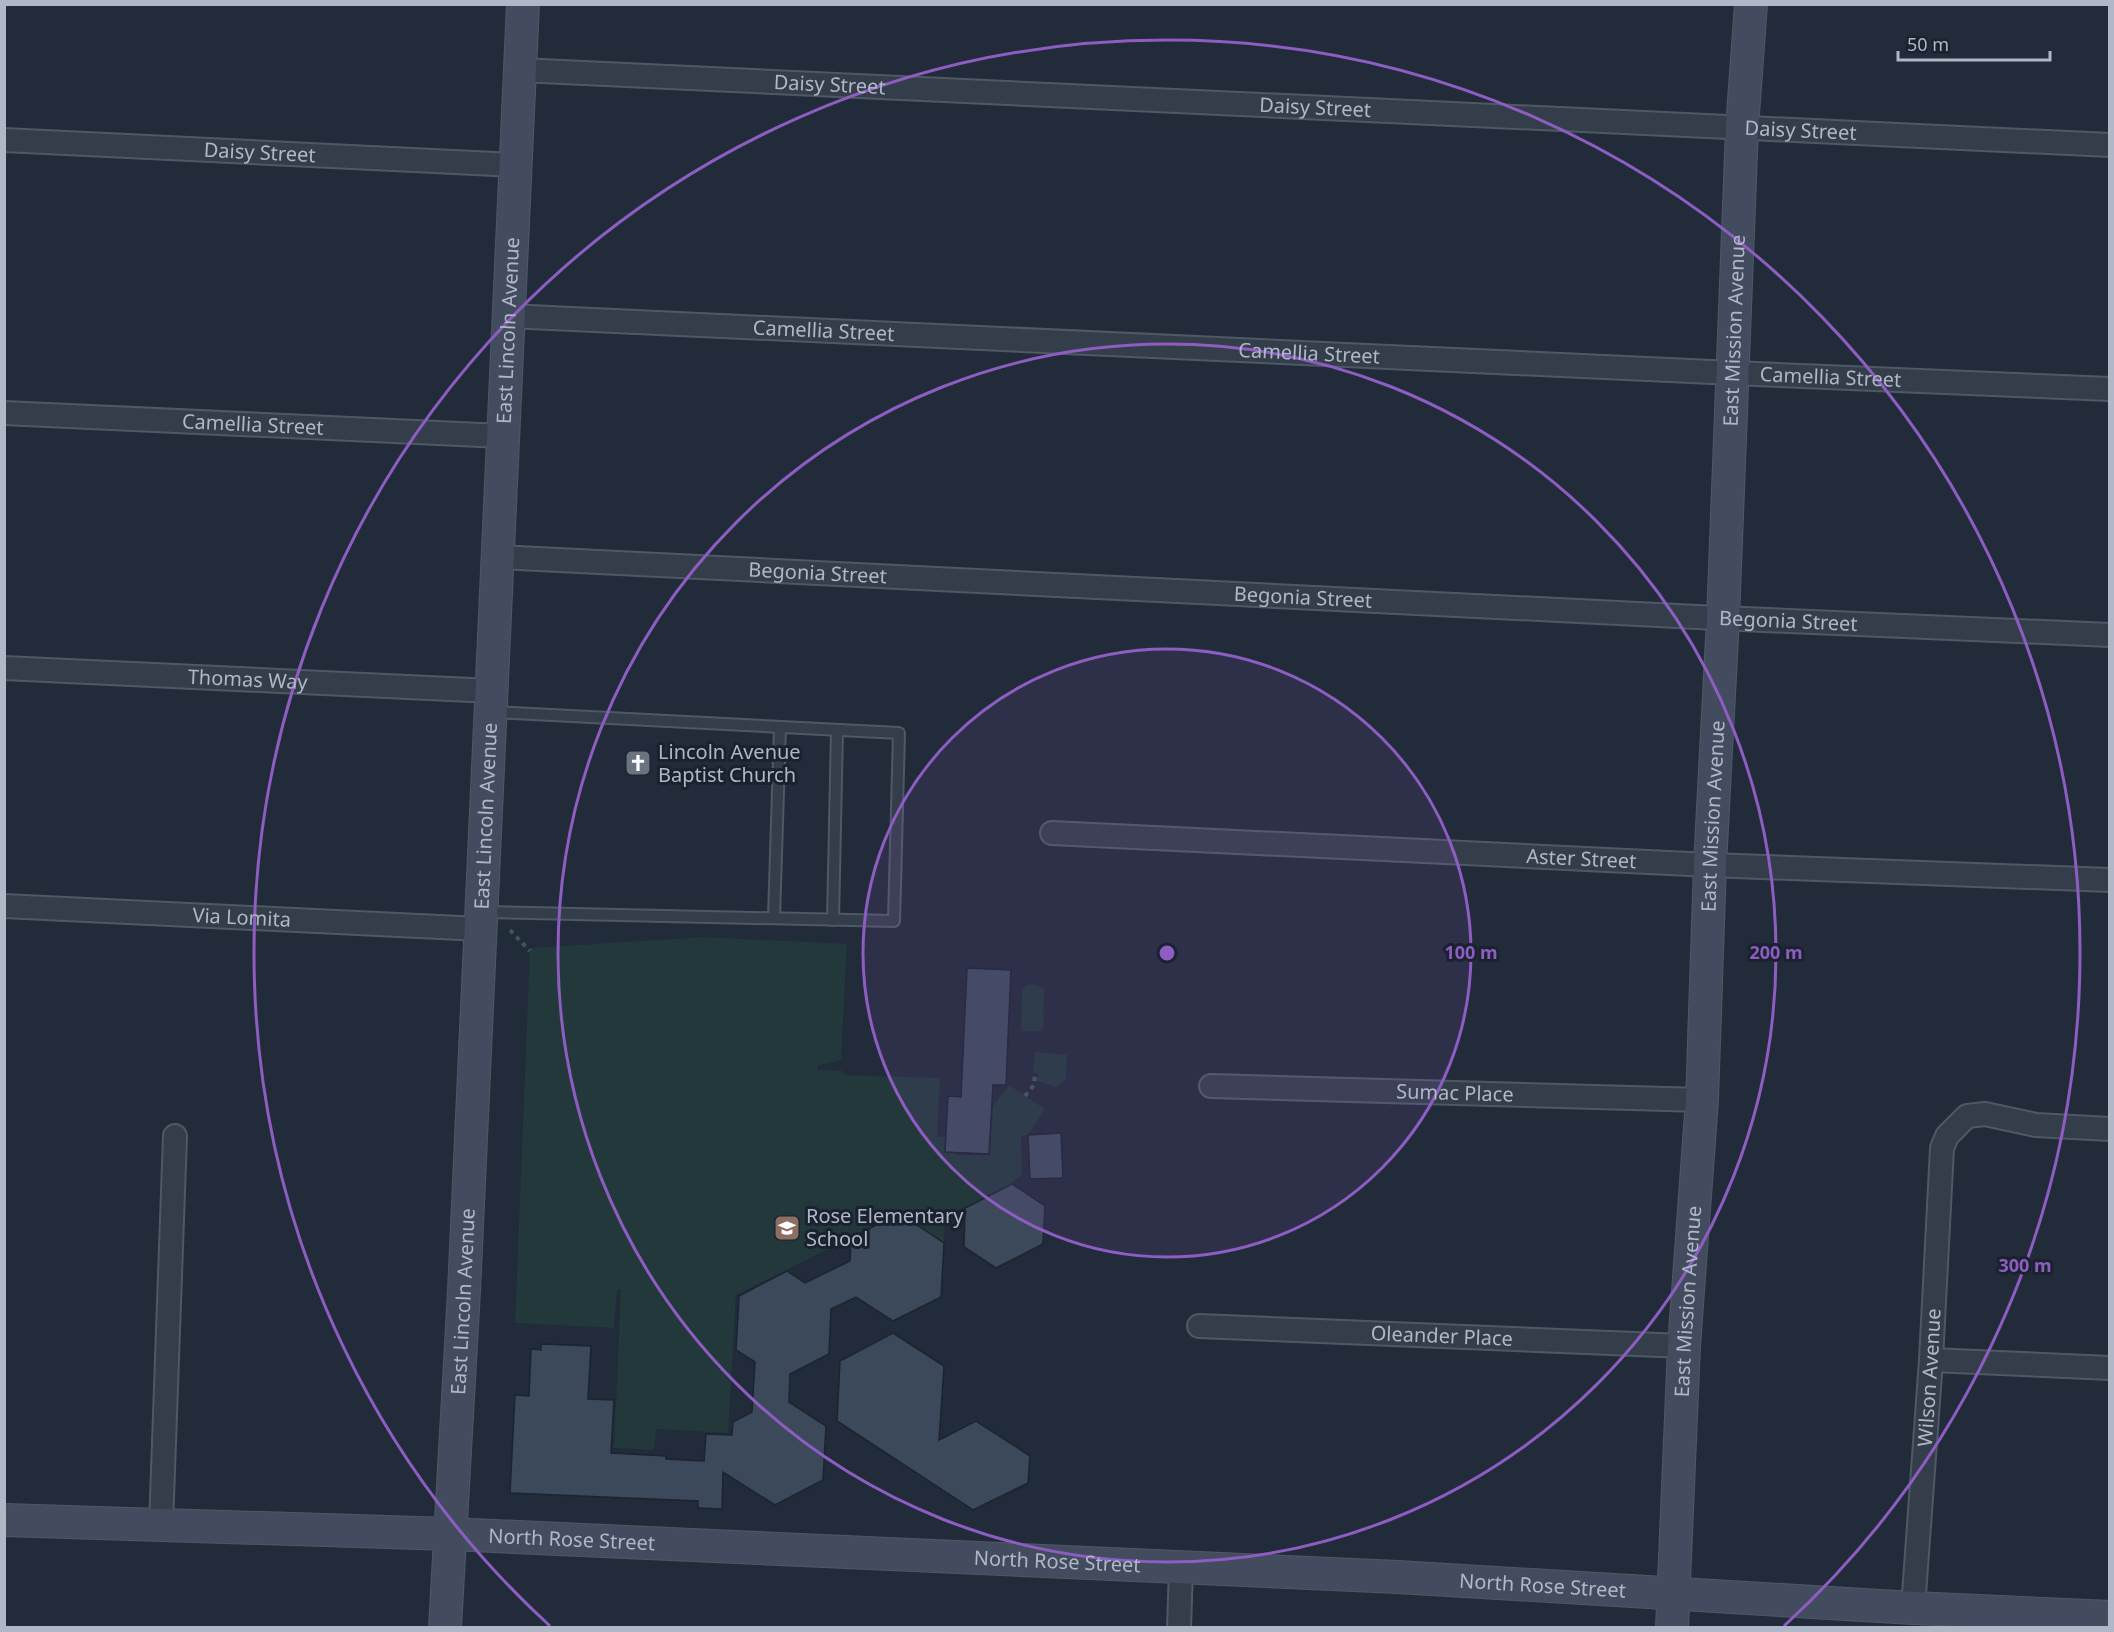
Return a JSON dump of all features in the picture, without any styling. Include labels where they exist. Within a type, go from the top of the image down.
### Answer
[{"type":"main road","name":"East Lincoln Avenue","points":[[445,1628],[464,1303],[491,924],[491,701],[523,4]]},
{"type":"main road","name":"East Mission Avenue","points":[[1672,1628],[1684,1346],[1702,1101],[1742,128],[1751,4]]},
{"type":"main road","name":"North Rose Street","points":[[4,1520],[450,1534],[1398,1577],[1912,1608],[2109,1617]]},
{"type":"street","name":"Daisy Street","points":[[520,70],[2109,145]]},
{"type":"street","name":"Daisy Street","points":[[4,140],[515,165]]},
{"type":"street","name":"Camellia Street","points":[[508,316],[2109,389]]},
{"type":"street","name":"Camellia Street","points":[[4,413],[502,436]]},
{"type":"street","name":"Begonia Street","points":[[497,557],[1723,619],[2109,634]]},
{"type":"street","name":"Thomas Way","points":[[4,668],[491,701]]},
{"type":"street","name":"Aster Street","points":[[1052,832],[1710,865],[2109,880]]},
{"type":"street","name":"Via Lomita","points":[[4,906],[491,924]]},
{"type":"street","name":"Sumac Place","points":[[1211,1086],[1702,1101]]},
{"type":"street","name":"Wilson Avenue","points":[[1912,1608],[1931,1360],[1942,1148],[1947,1136],[1967,1116],[1985,1113],[2036,1125],[2109,1129]]},
{"type":"street","points":[[160,1526],[175,1136]]},
{"type":"street","name":"Oleander Place","points":[[1199,1326],[1684,1346]]},
{"type":"street","points":[[1931,1360],[2109,1368]]},
{"type":"street","points":[[1179,1628],[1182,1568]]},
{"type":"lane","points":[[491,701],[780,727],[899,733],[894,921],[774,918],[491,924]]},
{"type":"lane","points":[[774,918],[780,727]]},
{"type":"lane","points":[[833,920],[837,730]]},
{"type":"path","points":[[491,924],[530,951]]},
{"type":"path","points":[[1025,1096],[1034,1085],[1035,1073]]},
{"type":"green space","points":[[704,937],[847,944],[841,1060],[817,1066],[817,1070],[842,1071],[846,1075],[940,1078],[937,1137],[946,1137],[945,1152],[957,1152],[957,1155],[990,1155],[993,1106],[1009,1085],[1045,1109],[1028,1135],[1021,1136],[1022,1174],[996,1193],[945,1215],[944,1243],[899,1214],[736,1295],[728,1433],[656,1429],[654,1450],[614,1448],[621,1289],[617,1289],[614,1328],[515,1323],[530,948]]},
{"type":"green space","points":[[1027,985],[1037,985],[1044,990],[1043,1031],[1021,1031],[1022,990]]},
{"type":"green space","points":[[1035,1052],[1067,1055],[1066,1079],[1056,1087],[1037,1081],[1038,1073],[1033,1073]]},
{"type":"building","points":[[967,968],[1011,970],[1006,1085],[993,1085],[989,1154],[945,1152],[948,1096],[961,1097]]},
{"type":"building","points":[[1061,1133],[1063,1178],[1030,1179],[1028,1135]]},
{"type":"building","points":[[1012,1184],[1045,1206],[1043,1244],[996,1268],[964,1247],[965,1208]]},
{"type":"building","points":[[899,1213],[944,1243],[941,1297],[893,1321],[856,1297],[831,1309],[829,1354],[790,1374],[789,1402],[826,1426],[823,1480],[775,1505],[723,1472],[722,1509],[698,1508],[698,1501],[510,1493],[515,1395],[529,1396],[531,1349],[541,1350],[541,1344],[591,1346],[588,1399],[614,1400],[611,1453],[704,1461],[706,1434],[732,1435],[733,1422],[752,1412],[755,1362],[736,1350],[739,1296],[787,1271],[805,1283],[850,1261],[851,1238]]},
{"type":"building","points":[[893,1333],[944,1366],[939,1440],[976,1421],[1030,1456],[1028,1483],[973,1510],[837,1421],[840,1361]]},
{"type":"place","name":"Lincoln Avenue Baptist Church","points":[[638,763]]},
{"type":"place","name":"Rose Elementary School","points":[[787,1228]]}]
